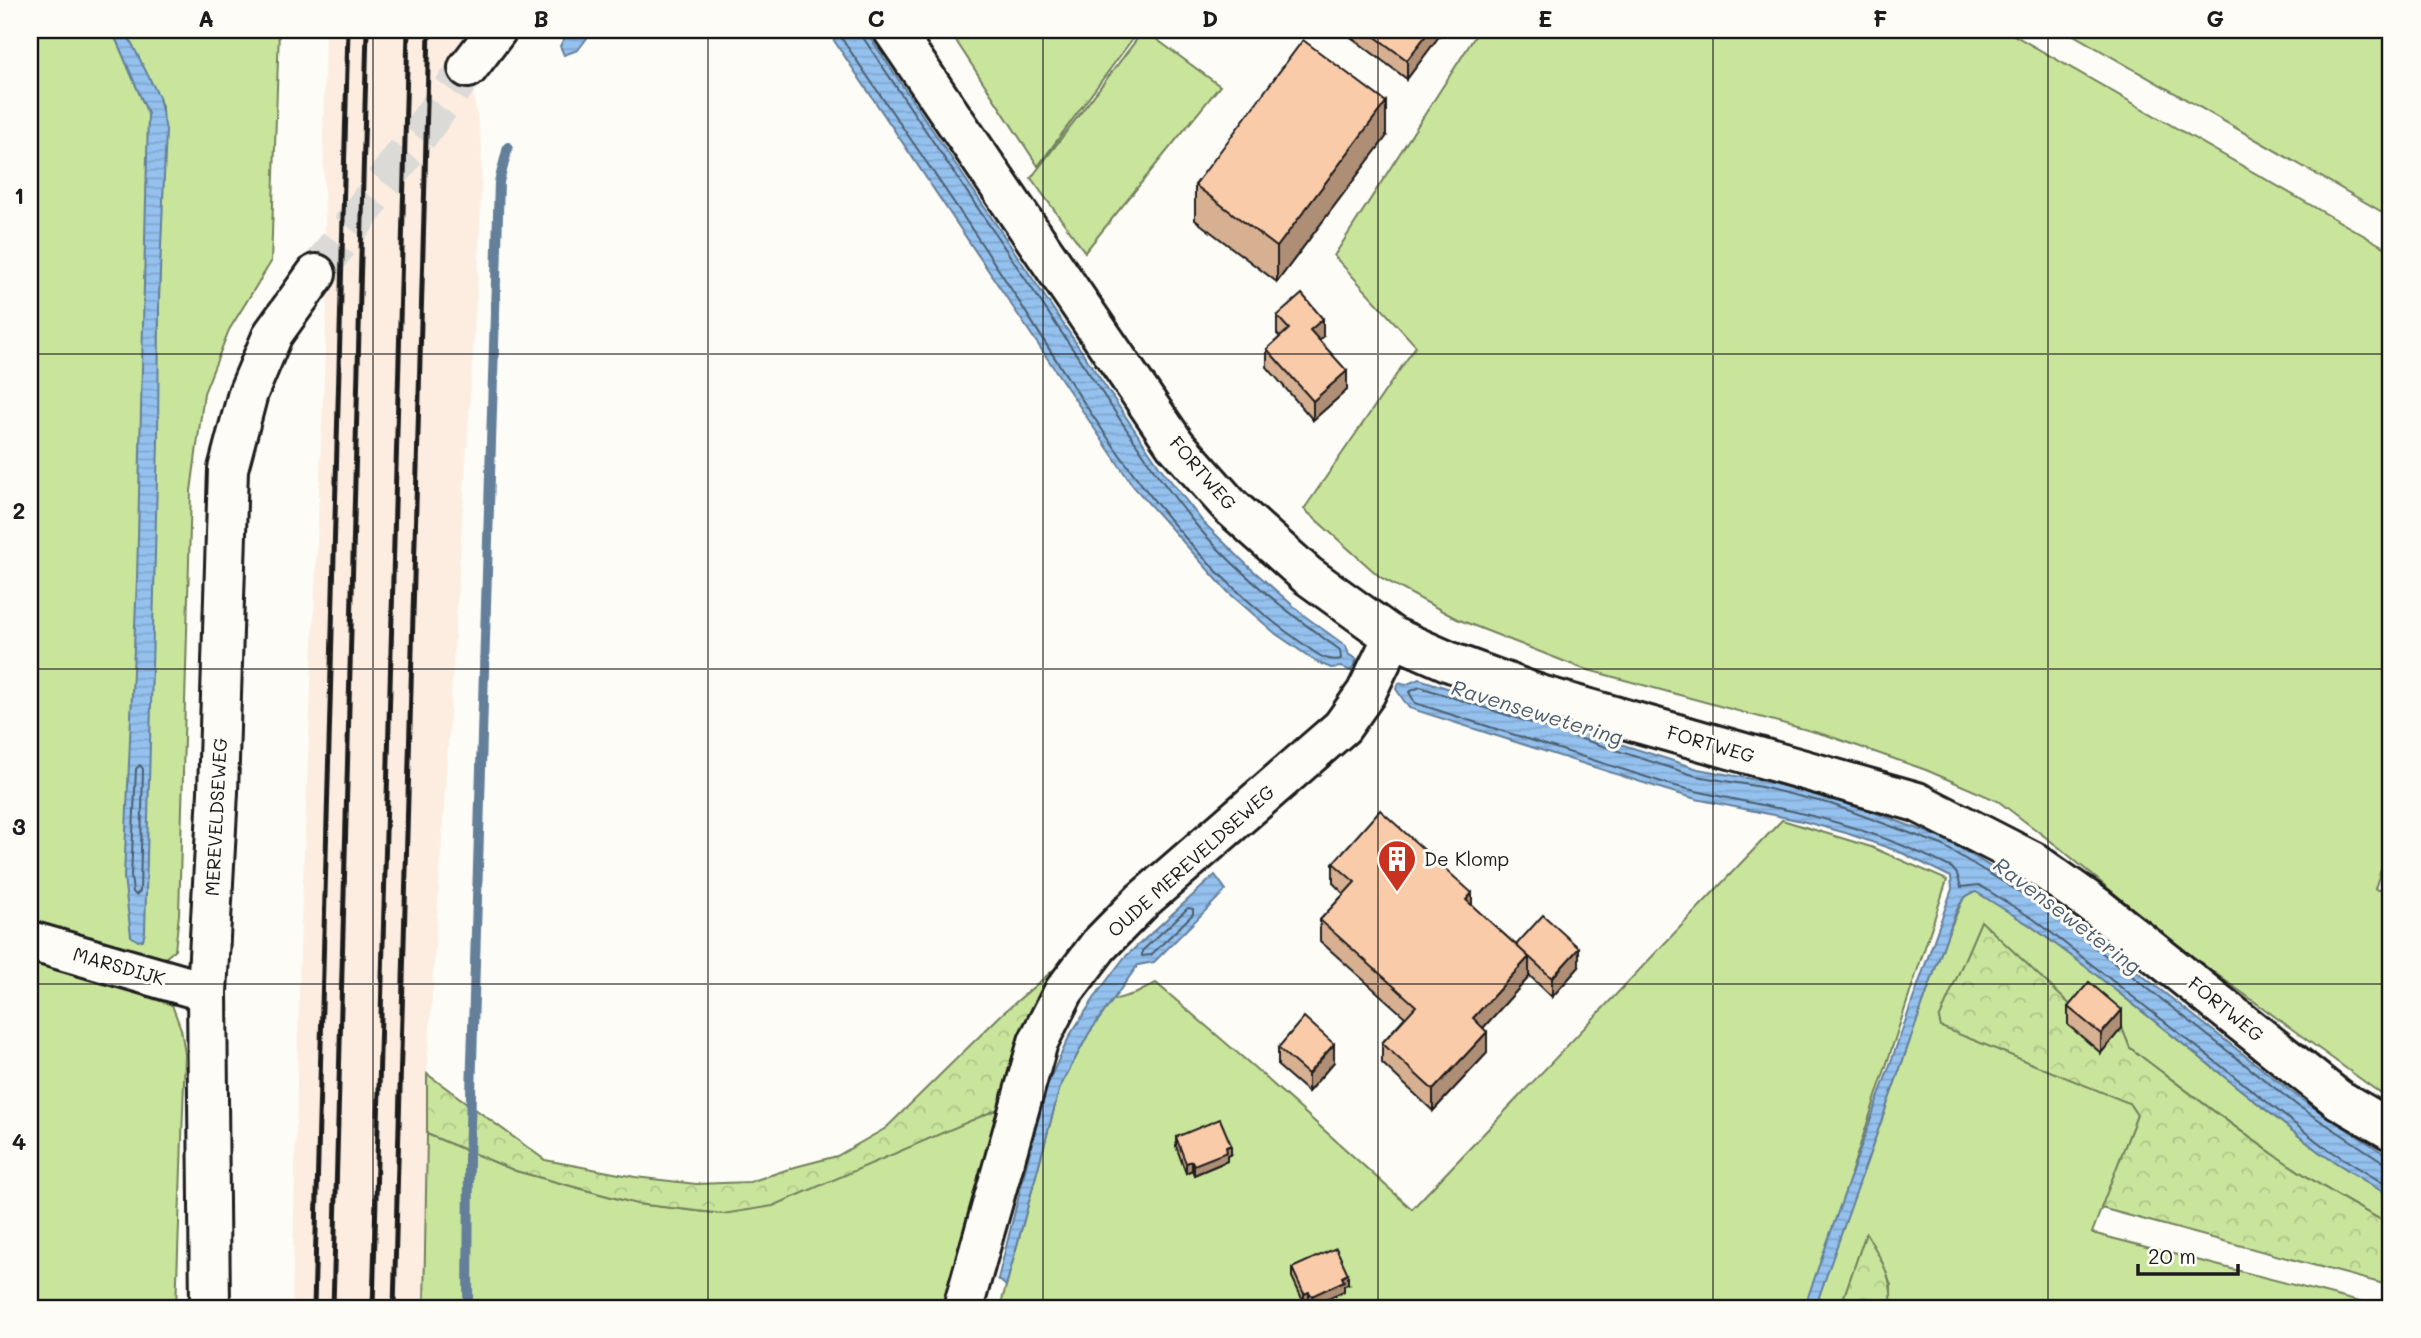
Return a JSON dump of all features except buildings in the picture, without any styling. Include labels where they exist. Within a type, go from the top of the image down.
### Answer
[{"type":"street","points":[[468,68],[497,30]]},
{"type":"street","name":"FORTWEG","points":[[893,30],[1175,444],[1230,506],[1307,575],[1393,638],[1450,663],[1540,695],[1917,802],[2032,861],[2096,907],[2337,1099],[2391,1130]]},
{"type":"street","name":"MEREVELDSEWEG","points":[[210,1308],[207,992],[218,792],[228,469],[248,393],[273,334],[316,274]]},
{"type":"street","name":"OUDE MEREVELDSEWEG","points":[[963,1308],[1038,1042],[1065,991],[1099,945],[1143,901],[1342,727],[1366,693],[1393,638]]},
{"type":"street","name":"MARSDIJK","points":[[30,941],[207,992]]},
{"type":"shaded area","points":[[325,30],[463,30],[482,146],[479,257],[427,1074],[424,1308],[292,1308],[300,949],[327,304],[323,140]]},
{"type":"green space","points":[[30,30],[112,30],[145,104],[148,114],[158,375],[162,106],[125,30],[279,30],[271,262],[229,330],[204,393],[191,491],[179,914],[175,950],[165,958],[153,962],[30,926]]},
{"type":"green space","points":[[949,30],[1139,30],[1038,166]]},
{"type":"green space","points":[[1144,30],[1220,86],[1085,252],[1031,178]]},
{"type":"green space","points":[[1479,30],[2005,30],[2391,251],[2391,837],[2375,889],[2391,893],[2391,1101],[2175,944],[2061,849],[1998,801],[1926,770],[1829,736],[1581,668],[1457,619],[1380,577],[1304,509],[1416,346],[1334,256]]},
{"type":"green space","points":[[2065,30],[2391,30],[2391,217]]},
{"type":"green space","points":[[1782,820],[1871,847],[1947,880],[1851,1173],[1862,1175],[1948,933],[1964,897],[1976,891],[2031,926],[2085,966],[2319,1152],[2391,1197],[2391,1225],[2289,1165],[2225,1119],[2130,1048],[2122,1028],[2129,1103],[2137,1115],[2092,1233],[2383,1308],[1891,1308],[1891,1285],[1866,1234],[1840,1308],[1000,1308],[1060,1087],[1089,1033],[1113,1000],[1137,993],[1156,983],[1412,1209]]},
{"type":"green space","points":[[1120,913],[1005,1106],[773,1206],[723,1214],[637,1204],[516,1171],[427,1134],[427,1074],[545,1160],[635,1177],[696,1184],[750,1182],[837,1156],[886,1128],[1002,1014]]},
{"type":"green space","points":[[1981,921],[2078,1012],[2089,1001],[2122,1028],[2130,1048],[2225,1119],[2289,1165],[2391,1225],[2391,1286],[2101,1208],[2137,1115],[2129,1103],[1941,1027],[1939,1019]]},
{"type":"green space","points":[[30,962],[100,981],[172,1005],[181,1029],[185,1054],[176,1308],[30,1308]]},
{"type":"green space","points":[[1005,1106],[943,1308],[424,1308],[427,1134],[516,1171],[637,1204],[723,1214],[890,1154]]},
{"type":"green space","points":[[1866,1233],[1888,1278],[1891,1308],[1840,1308]]},
{"type":"water","points":[[112,30],[125,30],[159,97],[166,130],[159,295],[158,441],[145,932],[143,940],[138,941],[131,936],[124,877],[137,579],[148,114]]},
{"type":"water","points":[[569,30],[593,30],[578,50],[564,55],[560,46]]},
{"type":"water","points":[[827,30],[865,30],[1159,466],[1203,522],[1248,566],[1306,617],[1346,646],[1349,655],[1357,659],[1351,671],[1342,667],[1331,668],[1317,662],[1276,634],[1228,592],[1133,486]]},
{"type":"water","points":[[1419,679],[1698,769],[1833,797],[1945,839],[2045,900],[2302,1100],[2391,1158],[2391,1197],[2319,1152],[2085,966],[2031,926],[1976,892],[1965,897],[1955,914],[1815,1308],[1804,1308],[1952,889],[1951,877],[1900,852],[1846,833],[1696,799],[1409,708],[1396,689],[1399,683],[1405,685]]},
{"type":"water","points":[[1215,875],[1226,890],[1154,962],[1138,965],[1089,1033],[1060,1087],[1006,1286],[998,1279],[1046,1087],[1070,1035],[1124,958]]},
{"type":"waterway","points":[[468,1308],[469,1159],[499,182],[508,147]]},
{"type":"tunnel","points":[[316,274],[468,68]]},
{"type":"railway","points":[[314,1308],[348,30]]},
{"type":"railway","points":[[333,1308],[367,30]]},
{"type":"railway","points":[[373,1308],[408,30]]},
{"type":"railway","points":[[394,1308],[429,30]]},
{"type":"place","name":"De Klomp","points":[[1397,893]]},
{"type":"water label","name":"Ravensewetering","points":[[1537,713]]},
{"type":"water label","name":"Ravensewetering","points":[[2067,916]]}]
